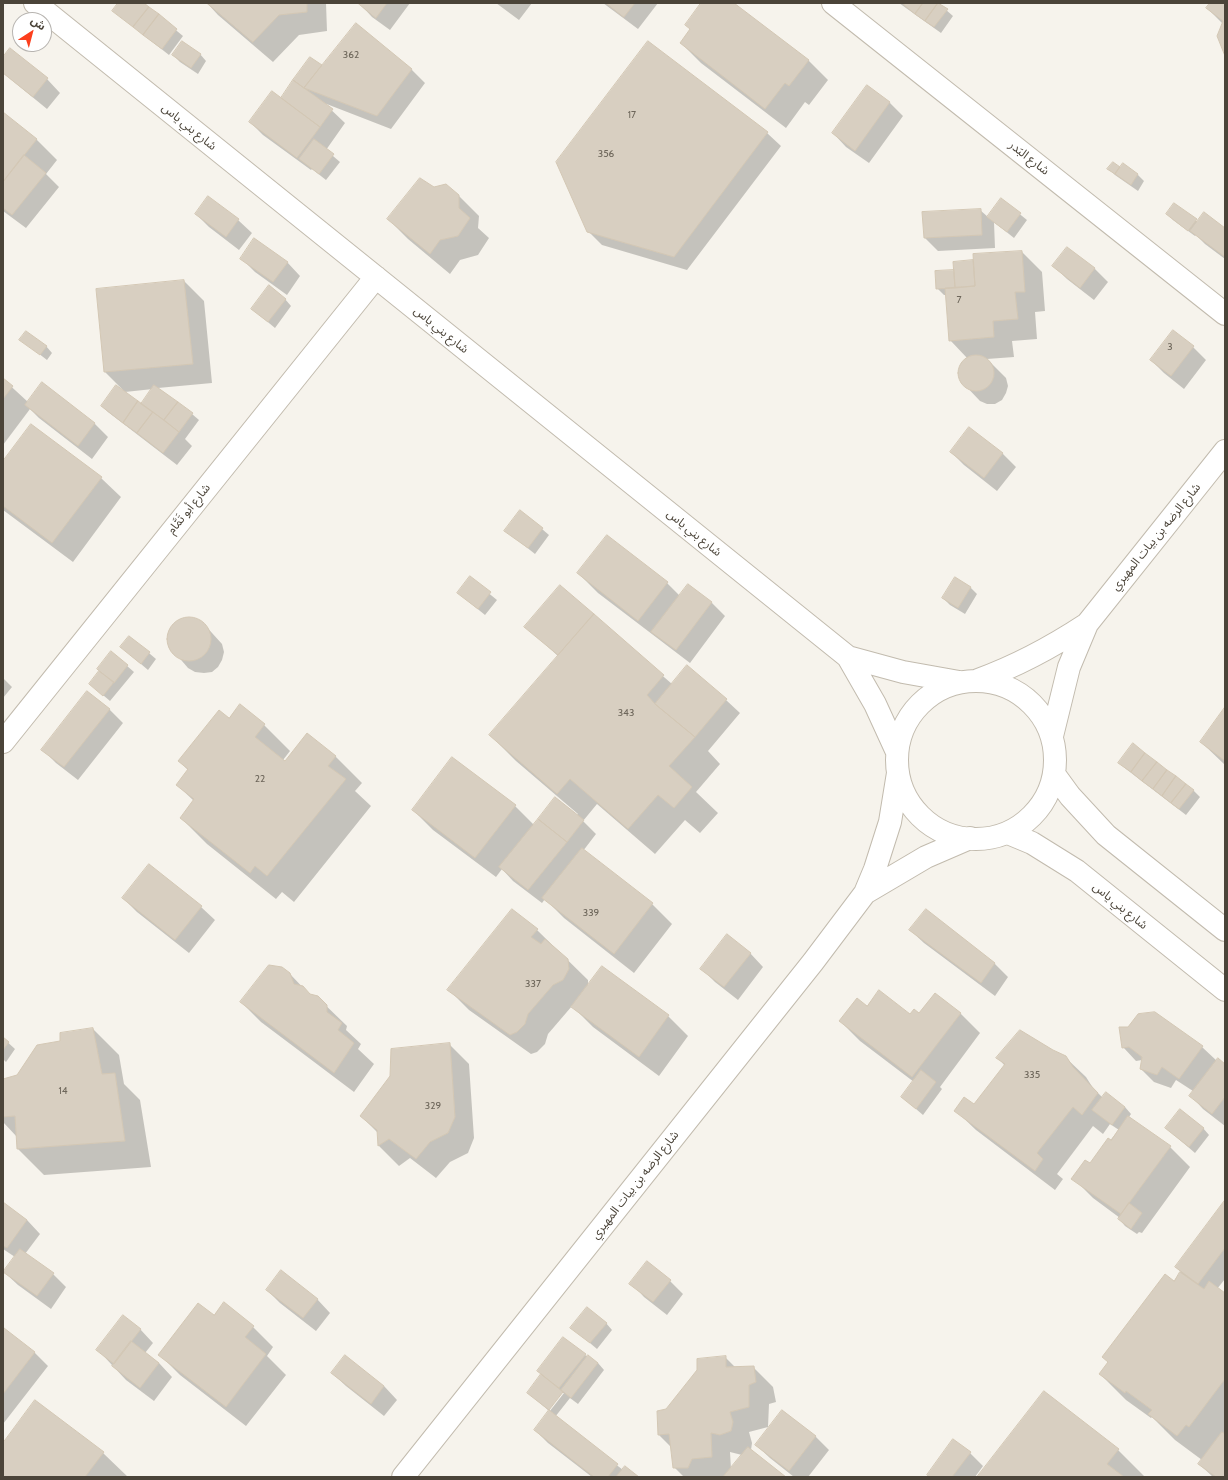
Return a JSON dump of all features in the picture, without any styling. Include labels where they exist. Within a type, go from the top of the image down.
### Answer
[{"type":"street","name":"شارع بني ياس","points":[[34,3],[848,657],[875,704],[898,763],[905,793],[916,810],[931,824],[949,834],[970,838]]},
{"type":"street","name":"شارع البَدر","points":[[833,3],[1225,314]]},
{"type":"street","name":"شارع أبو تَمَّام","points":[[3,742],[376,277]]},
{"type":"street","name":"شارع الرضه بن بيات المهيري","points":[[1052,736],[1069,668],[1087,624],[1225,451]]},
{"type":"street","name":"شارع الرضه بن بيات المهيري","points":[[403,1477],[813,962],[865,893],[875,870],[890,822],[902,733],[910,715],[923,700],[940,689],[1001,672],[1046,650],[1087,624]]},
{"type":"street","name":"شارع بني ياس","points":[[848,657],[903,672],[998,684],[1016,691],[1032,703],[1044,718],[1052,736]]},
{"type":"street","points":[[970,838],[989,838],[1008,833],[1025,823],[1038,809],[1048,793],[1054,774],[1056,755],[1052,736]]},
{"type":"street","points":[[1054,774],[1070,796],[1106,835],[1225,930]]},
{"type":"street","name":"شارع بني ياس","points":[[1008,833],[1032,843],[1077,871],[1225,990]]},
{"type":"street","name":"شارع الرضه بن بيات المهيري","points":[[865,893],[926,857],[970,838]]},
{"type":"building","points":[[118,3],[144,3],[149,7],[133,27],[112,11]]},
{"type":"building","points":[[207,3],[307,3],[307,12],[279,15],[253,42]]},
{"type":"building","points":[[358,3],[387,3],[376,18]]},
{"type":"building","points":[[606,3],[635,3],[624,17]]},
{"type":"building","points":[[701,3],[734,3],[809,60],[789,86],[785,83],[765,109],[680,43],[690,29],[685,25]]},
{"type":"building","points":[[905,3],[923,3],[915,14],[904,5]]},
{"type":"building","points":[[923,3],[938,3],[925,21],[915,14]]},
{"type":"building","points":[[938,3],[948,9],[934,27],[925,21]]},
{"type":"building","points":[[1210,3],[1225,3],[1225,56],[1217,36],[1223,21],[1206,8]]},
{"type":"building","points":[[149,7],[159,14],[143,35],[133,27]]},
{"type":"building","points":[[159,14],[177,29],[162,49],[143,35]]},
{"type":"building","points":[[356,23],[412,69],[377,116],[304,88]]},
{"type":"building","points":[[182,41],[201,54],[191,68],[172,55]]},
{"type":"building","points":[[648,41],[768,132],[674,257],[587,232],[556,162]]},
{"type":"building","points":[[10,48],[12,52],[15,52],[48,78],[33,97],[3,73],[3,57]]},
{"type":"building","points":[[310,57],[322,65],[304,88],[293,80]]},
{"type":"building","points":[[293,80],[333,109],[320,127],[281,98]]},
{"type":"building","points":[[867,85],[890,102],[855,151],[832,133]]},
{"type":"building","points":[[272,91],[320,127],[297,158],[249,122]]},
{"type":"building","points":[[3,112],[37,139],[3,182]]},
{"type":"building","points":[[314,139],[334,154],[319,174],[299,159]]},
{"type":"building","points":[[24,155],[46,173],[12,215],[3,208],[3,182]]},
{"type":"building","points":[[1113,162],[1120,167],[1115,174],[1107,169]]},
{"type":"building","points":[[1123,163],[1138,174],[1131,185],[1115,174]]},
{"type":"building","points":[[420,178],[434,187],[446,184],[459,195],[459,208],[470,218],[458,236],[440,240],[430,254],[387,219]]},
{"type":"building","points":[[208,196],[239,219],[226,237],[195,214]]},
{"type":"building","points":[[1001,198],[1021,213],[1007,232],[987,217]]},
{"type":"building","points":[[1174,203],[1197,219],[1188,231],[1166,214]]},
{"type":"building","points":[[981,209],[982,235],[924,238],[922,212]]},
{"type":"building","points":[[1204,212],[1225,228],[1225,257],[1190,231]]},
{"type":"building","points":[[254,238],[288,262],[273,282],[240,259]]},
{"type":"building","points":[[1067,247],[1095,268],[1080,288],[1052,266]]},
{"type":"building","points":[[1022,251],[1025,292],[1015,292],[1018,319],[993,321],[994,337],[949,341],[945,288],[975,286],[973,254]]},
{"type":"building","points":[[973,260],[975,286],[955,288],[953,262]]},
{"type":"building","points":[[954,270],[955,288],[936,289],[935,271]]},
{"type":"building","points":[[184,280],[193,364],[104,372],[96,289]]},
{"type":"building","points":[[269,285],[286,299],[268,322],[251,309]]},
{"type":"building","points":[[1173,330],[1194,346],[1171,376],[1150,360]]},
{"type":"building","points":[[26,331],[47,346],[40,355],[19,340]]},
{"type":"building","points":[[980,355],[989,360],[993,366],[993,380],[989,386],[980,391],[972,391],[963,386],[959,380],[958,369],[963,360],[969,356]]},
{"type":"building","points":[[3,378],[13,386],[3,399]]},
{"type":"building","points":[[42,382],[95,423],[78,446],[25,405]]},
{"type":"building","points":[[116,385],[138,401],[123,423],[101,406]]},
{"type":"building","points":[[154,385],[178,402],[164,420],[141,404]]},
{"type":"building","points":[[138,401],[153,412],[137,433],[123,423]]},
{"type":"building","points":[[178,402],[193,413],[179,432],[164,420]]},
{"type":"building","points":[[153,412],[179,432],[163,453],[137,433]]},
{"type":"building","points":[[31,424],[102,477],[52,543],[3,506],[3,461]]},
{"type":"building","points":[[969,427],[1003,453],[984,478],[950,452]]},
{"type":"building","points":[[520,510],[543,528],[528,548],[504,531]]},
{"type":"building","points":[[607,535],[668,582],[638,621],[577,573]]},
{"type":"building","points":[[470,576],[491,592],[478,609],[457,593]]},
{"type":"building","points":[[955,577],[971,587],[958,608],[942,598]]},
{"type":"building","points":[[688,584],[712,602],[676,650],[651,632]]},
{"type":"building","points":[[560,585],[594,614],[558,655],[524,627]]},
{"type":"building","points":[[594,614],[664,675],[647,695],[655,704],[695,737],[669,766],[692,787],[674,808],[658,795],[628,829],[570,779],[557,794],[489,735]]},
{"type":"building","points":[[189,617],[201,621],[207,627],[211,639],[207,651],[201,657],[189,661],[177,657],[171,651],[167,639],[171,627],[177,621]]},
{"type":"building","points":[[129,636],[150,652],[141,664],[120,647]]},
{"type":"building","points":[[111,651],[128,665],[114,683],[97,669]]},
{"type":"building","points":[[687,665],[727,699],[695,737],[655,704]]},
{"type":"building","points":[[99,671],[114,682],[103,696],[89,684]]},
{"type":"building","points":[[87,691],[110,709],[64,767],[41,750]]},
{"type":"building","points":[[240,704],[265,724],[255,737],[285,761],[307,733],[336,756],[328,766],[346,779],[267,876],[255,866],[250,873],[180,818],[194,799],[176,785],[188,769],[178,761],[219,710],[229,718]]},
{"type":"building","points":[[1225,707],[1225,761],[1200,742]]},
{"type":"building","points":[[1133,743],[1145,753],[1131,772],[1118,763]]},
{"type":"building","points":[[1145,753],[1157,762],[1142,781],[1131,772]]},
{"type":"building","points":[[452,757],[516,805],[475,858],[412,810]]},
{"type":"building","points":[[1157,762],[1167,770],[1153,789],[1142,781]]},
{"type":"building","points":[[1167,770],[1176,776],[1162,796],[1153,789]]},
{"type":"building","points":[[1176,776],[1186,784],[1171,803],[1162,796]]},
{"type":"building","points":[[1186,784],[1194,790],[1179,809],[1171,803]]},
{"type":"building","points":[[555,797],[584,820],[567,842],[538,819]]},
{"type":"building","points":[[538,819],[567,842],[528,890],[499,867]]},
{"type":"building","points":[[582,848],[653,903],[614,954],[542,898]]},
{"type":"building","points":[[149,864],[202,906],[175,940],[122,898]]},
{"type":"building","points":[[512,909],[538,929],[531,937],[541,944],[545,939],[568,959],[569,969],[563,980],[553,985],[528,1014],[525,1024],[517,1032],[510,1035],[447,990]]},
{"type":"building","points":[[926,909],[995,963],[981,983],[909,930]]},
{"type":"building","points":[[727,934],[751,953],[724,987],[700,969]]},
{"type":"building","points":[[269,965],[282,967],[290,973],[294,984],[303,986],[310,994],[318,996],[327,1005],[327,1012],[342,1023],[338,1030],[354,1043],[334,1073],[240,1002]]},
{"type":"building","points":[[602,966],[669,1015],[639,1057],[571,1007]]},
{"type":"building","points":[[879,990],[910,1014],[914,1009],[919,1013],[935,993],[961,1013],[912,1077],[839,1021],[857,998],[867,1006]]},
{"type":"building","points":[[1155,1012],[1203,1046],[1179,1079],[1162,1067],[1157,1075],[1140,1069],[1142,1057],[1129,1047],[1122,1048],[1119,1027],[1128,1027],[1138,1014]]},
{"type":"building","points":[[93,1028],[102,1074],[115,1073],[125,1141],[17,1149],[15,1116],[3,1117],[3,1079],[17,1075],[37,1045],[60,1041],[60,1033]]},
{"type":"building","points":[[1020,1030],[1066,1056],[1073,1067],[1098,1093],[1082,1115],[1073,1107],[1037,1153],[1043,1159],[1035,1171],[954,1111],[964,1097],[974,1104],[1005,1064],[996,1058]]},
{"type":"building","points":[[3,1037],[9,1042],[3,1050]]},
{"type":"building","points":[[450,1043],[455,1117],[448,1133],[430,1142],[416,1159],[389,1139],[378,1146],[377,1130],[360,1116],[390,1076],[391,1049]]},
{"type":"building","points":[[1218,1058],[1225,1064],[1225,1097],[1212,1114],[1189,1096]]},
{"type":"building","points":[[921,1070],[936,1082],[916,1109],[901,1097]]},
{"type":"building","points":[[1106,1092],[1125,1107],[1112,1125],[1092,1110]]},
{"type":"building","points":[[1180,1109],[1204,1128],[1189,1147],[1165,1128]]},
{"type":"building","points":[[1128,1116],[1171,1146],[1121,1214],[1071,1179],[1085,1160],[1090,1163],[1108,1138],[1111,1140]]},
{"type":"building","points":[[1225,1200],[1225,1248],[1198,1284],[1175,1267]]},
{"type":"building","points":[[3,1202],[27,1220],[7,1248],[3,1246]]},
{"type":"building","points":[[1129,1203],[1142,1213],[1131,1229],[1118,1219]]},
{"type":"building","points":[[20,1249],[54,1273],[37,1296],[3,1272]]},
{"type":"building","points":[[647,1261],[671,1280],[653,1302],[629,1284]]},
{"type":"building","points":[[281,1270],[318,1299],[303,1318],[266,1290]]},
{"type":"building","points":[[1180,1272],[1204,1289],[1209,1281],[1225,1293],[1225,1379],[1189,1427],[1186,1425],[1177,1436],[1148,1414],[1152,1410],[1099,1374],[1108,1362],[1102,1357],[1165,1274],[1174,1281]]},
{"type":"building","points":[[224,1302],[254,1326],[245,1337],[266,1354],[226,1407],[158,1355],[198,1303],[214,1315]]},
{"type":"building","points":[[587,1307],[607,1323],[590,1343],[570,1328]]},
{"type":"building","points":[[123,1315],[141,1329],[114,1364],[96,1350]]},
{"type":"building","points":[[4,1328],[35,1352],[3,1394],[3,1330]]},
{"type":"building","points":[[563,1337],[586,1354],[559,1388],[537,1371]]},
{"type":"building","points":[[131,1341],[159,1363],[140,1388],[112,1366]]},
{"type":"building","points":[[345,1355],[384,1386],[371,1404],[331,1373]]},
{"type":"building","points":[[588,1355],[598,1363],[571,1398],[561,1390]]},
{"type":"building","points":[[726,1356],[726,1367],[754,1366],[756,1382],[749,1385],[749,1407],[730,1412],[733,1422],[731,1431],[720,1435],[711,1433],[712,1457],[692,1459],[688,1468],[673,1468],[669,1434],[658,1435],[657,1411],[666,1409],[697,1370],[697,1359]]},
{"type":"building","points":[[541,1374],[563,1392],[549,1410],[527,1393]]},
{"type":"building","points":[[1044,1391],[1119,1449],[1107,1464],[1124,1477],[977,1477]]},
{"type":"building","points":[[35,1400],[104,1452],[85,1477],[3,1477],[3,1443]]},
{"type":"building","points":[[549,1410],[618,1464],[608,1477],[594,1477],[534,1430]]},
{"type":"building","points":[[782,1410],[816,1436],[789,1471],[755,1445]]},
{"type":"building","points":[[1222,1432],[1225,1434],[1225,1477],[1216,1477],[1198,1464]]},
{"type":"building","points":[[953,1439],[971,1452],[952,1477],[930,1477],[927,1475]]},
{"type":"building","points":[[748,1447],[786,1477],[723,1477]]},
{"type":"building","points":[[625,1466],[639,1477],[616,1477]]}]
